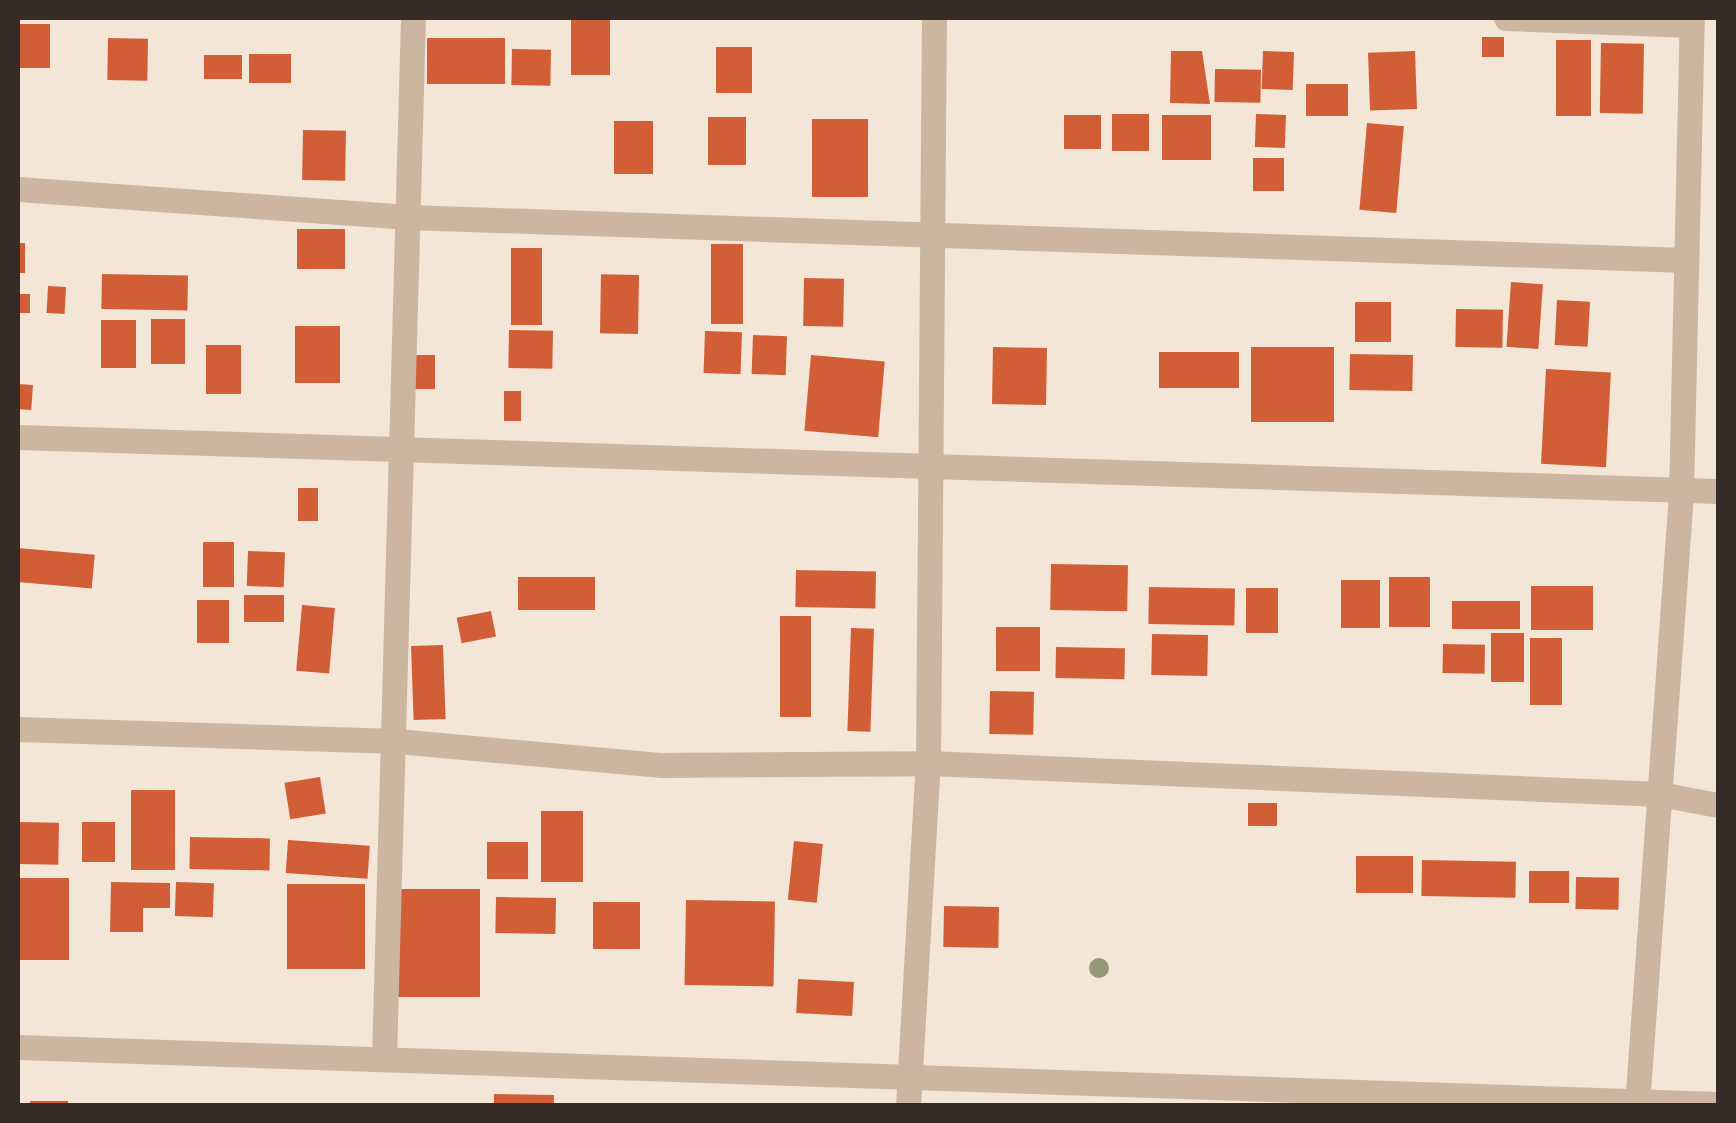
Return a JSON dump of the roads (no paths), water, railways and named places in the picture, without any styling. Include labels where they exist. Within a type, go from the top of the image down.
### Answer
[{"type":"street","points":[[384,1058],[397,741],[412,18]]},
{"type":"street","points":[[908,1106],[928,763],[934,18]]},
{"type":"street","points":[[1506,18],[1692,21],[1680,494],[1637,1103]]},
{"type":"street","points":[[18,189],[409,217],[932,238],[1686,260]]},
{"type":"street","points":[[18,437],[403,456],[1680,494],[1718,490]]},
{"type":"street","points":[[18,730],[397,741],[662,765],[928,763],[1659,794],[1718,805]]},
{"type":"street","points":[[18,1047],[1718,1104]]}]
